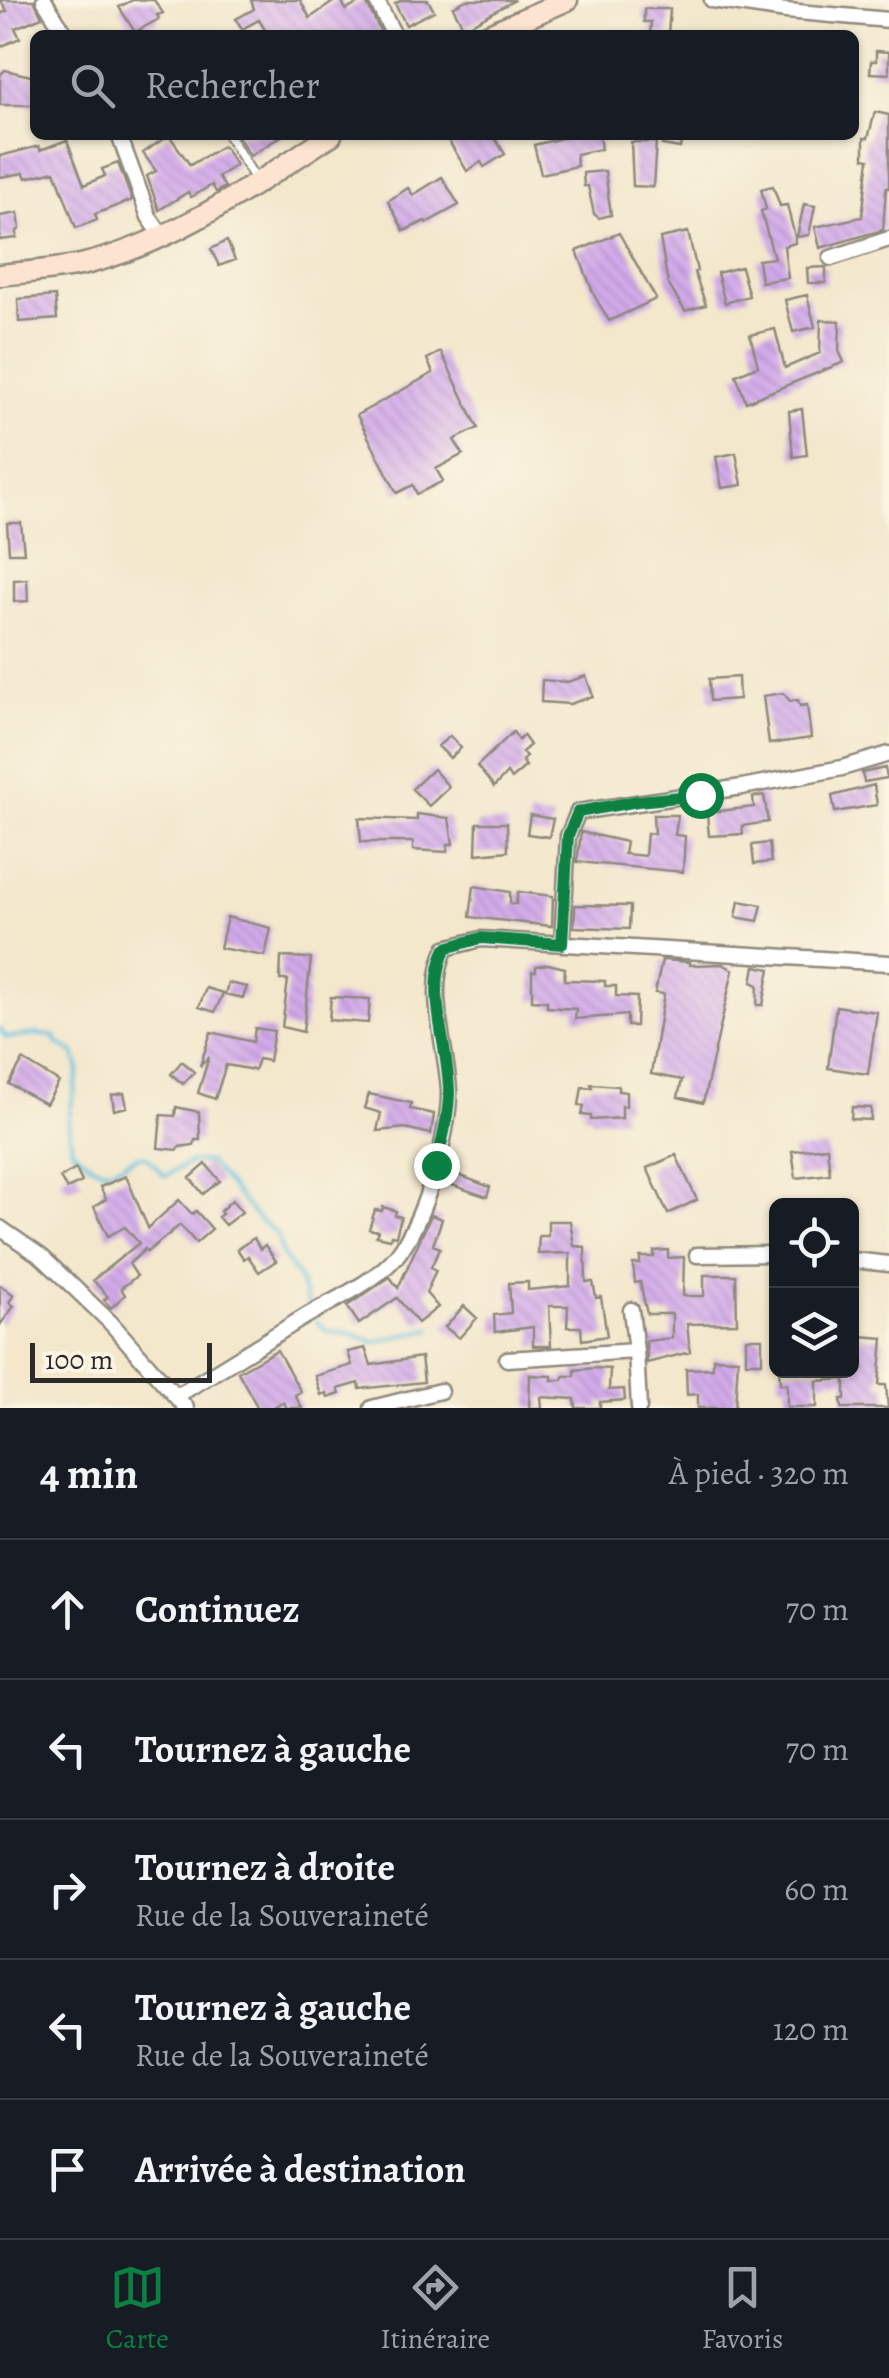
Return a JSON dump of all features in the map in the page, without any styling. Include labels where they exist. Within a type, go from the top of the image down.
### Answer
[{"type":"street","points":[[44,0],[63,30]]},
{"type":"street","points":[[376,0],[391,30]]},
{"type":"street","points":[[498,30],[567,0]]},
{"type":"street","points":[[712,0],[889,20]]},
{"type":"street","points":[[121,140],[149,216],[162,236]]},
{"type":"street","points":[[0,275],[86,263],[162,236],[258,184],[324,140]]},
{"type":"street","points":[[831,258],[889,239]]},
{"type":"street","points":[[562,944],[568,836],[578,812],[742,788],[842,768],[889,754]]},
{"type":"street","points":[[0,1228],[42,1257],[138,1350],[182,1402],[394,1259],[423,1207],[445,1129],[449,1095],[438,986],[439,962],[446,948],[481,938],[889,963]]},
{"type":"street","points":[[697,1255],[769,1254]]},
{"type":"street","points":[[859,1261],[889,1264]]},
{"type":"street","points":[[630,1310],[639,1408]]},
{"type":"street","points":[[507,1359],[636,1351]]},
{"type":"street","points":[[372,1408],[440,1391]]},
{"type":"lane","points":[[231,140],[258,184]]},
{"type":"building","points":[[0,0],[34,0],[42,17],[15,28],[20,38],[0,47],[0,14],[7,11]]},
{"type":"building","points":[[133,0],[154,0],[163,13],[157,15],[159,19],[134,30],[119,7]]},
{"type":"building","points":[[251,0],[300,0],[310,18],[336,0],[341,0],[346,10],[365,0],[380,30],[265,30],[259,20],[242,29],[236,19],[254,9]]},
{"type":"building","points":[[402,0],[428,0],[434,11],[406,25],[395,4]]},
{"type":"building","points":[[466,0],[515,0],[464,28],[453,7]]},
{"type":"building","points":[[644,9],[670,9],[668,30],[650,30],[651,22],[644,22]]},
{"type":"building","points":[[876,51],[889,52],[889,74],[870,73]]},
{"type":"building","points":[[5,70],[30,76],[30,105],[0,105],[0,75]]},
{"type":"building","points":[[875,112],[889,115],[889,188],[883,230],[820,248],[815,227],[862,217],[869,159],[864,158],[864,138],[868,138]]},
{"type":"building","points":[[67,140],[84,185],[105,176],[102,169],[118,163],[132,200],[95,214],[97,220],[76,228],[55,171],[26,178],[24,173],[0,177],[0,156],[39,146],[40,150]]},
{"type":"building","points":[[162,140],[172,140],[190,165],[223,146],[236,165],[218,177],[225,187],[216,192],[212,185],[191,197],[188,192],[159,210],[147,176],[156,171],[143,153]]},
{"type":"building","points":[[240,140],[275,140],[250,156]]},
{"type":"building","points":[[448,140],[496,140],[505,154],[484,167],[481,162],[467,171]]},
{"type":"building","points":[[554,140],[600,140],[601,149],[576,154],[577,166],[541,174],[534,145]]},
{"type":"building","points":[[663,140],[681,140],[680,148],[662,145]]},
{"type":"building","points":[[631,142],[656,142],[653,187],[633,186]]},
{"type":"building","points":[[605,171],[611,215],[599,218],[594,214],[588,186],[584,186],[583,173]]},
{"type":"building","points":[[442,177],[459,205],[404,231],[388,201],[408,188],[413,195]]},
{"type":"building","points":[[773,186],[780,206],[787,205],[795,243],[784,246],[788,278],[761,282],[758,260],[774,258],[761,211],[766,209],[761,189]]},
{"type":"building","points":[[804,204],[815,206],[809,235],[797,237]]},
{"type":"building","points":[[18,213],[17,238],[0,240],[0,216]]},
{"type":"building","points":[[688,232],[697,271],[694,272],[706,305],[685,311],[668,284],[660,238]]},
{"type":"building","points":[[619,233],[656,299],[609,321],[577,251]]},
{"type":"building","points":[[227,241],[235,260],[219,266],[211,249]]},
{"type":"building","points":[[741,267],[749,296],[725,303],[717,273]]},
{"type":"building","points":[[826,267],[826,283],[808,283],[807,268]]},
{"type":"building","points":[[807,295],[815,327],[793,332],[785,300]]},
{"type":"building","points":[[55,296],[57,319],[19,322],[18,299]]},
{"type":"building","points":[[821,320],[840,321],[839,351],[844,362],[746,402],[736,375],[758,366],[750,335],[775,329],[785,368],[820,353]]},
{"type":"building","points":[[441,352],[478,428],[454,440],[463,454],[436,469],[443,481],[417,494],[413,485],[397,493],[357,415],[433,373],[427,359]]},
{"type":"building","points":[[802,409],[807,455],[793,457],[789,411]]},
{"type":"building","points":[[736,453],[742,485],[722,488],[716,457]]},
{"type":"building","points":[[7,523],[21,523],[24,553],[9,553]]},
{"type":"building","points":[[27,579],[28,601],[14,602],[14,580]]},
{"type":"building","points":[[586,676],[593,696],[570,704],[541,702],[542,680],[567,682]]},
{"type":"building","points":[[738,677],[739,699],[710,701],[709,679]]},
{"type":"building","points":[[783,693],[790,701],[798,700],[800,706],[807,705],[811,738],[769,744],[763,696]]},
{"type":"building","points":[[513,732],[519,740],[523,735],[530,745],[522,752],[526,766],[511,779],[507,773],[494,787],[477,766]]},
{"type":"building","points":[[450,736],[461,748],[450,758],[438,746]]},
{"type":"building","points":[[885,768],[887,778],[864,782],[862,773]]},
{"type":"building","points":[[433,769],[449,787],[429,806],[412,789]]},
{"type":"building","points":[[874,785],[877,805],[835,812],[832,796]]},
{"type":"building","points":[[764,795],[768,822],[742,826],[743,834],[709,836],[707,814],[702,814],[701,804],[717,802],[718,811],[754,807],[753,797]]},
{"type":"building","points":[[417,814],[449,818],[453,844],[448,844],[447,852],[413,850],[413,842],[361,842],[359,818],[417,820]]},
{"type":"building","points":[[530,815],[553,819],[549,837],[527,834]]},
{"type":"building","points":[[653,815],[678,815],[675,835],[685,836],[683,872],[577,862],[581,832],[626,842],[624,854],[645,856],[647,833],[654,834]]},
{"type":"building","points":[[477,823],[507,823],[508,851],[476,854]]},
{"type":"building","points":[[769,843],[771,862],[754,864],[752,845]]},
{"type":"building","points":[[474,886],[510,892],[510,904],[516,904],[518,892],[553,896],[552,926],[470,917]]},
{"type":"building","points":[[739,901],[762,905],[758,921],[736,917]]},
{"type":"building","points":[[575,905],[630,906],[629,929],[574,927]]},
{"type":"building","points":[[227,917],[271,928],[265,956],[220,948]]},
{"type":"building","points":[[281,957],[311,958],[303,1032],[282,1027],[288,980],[280,980]]},
{"type":"building","points":[[662,960],[690,965],[723,964],[733,970],[703,1103],[678,1097],[682,1080],[651,1074],[664,994],[655,993]]},
{"type":"building","points":[[548,964],[565,968],[564,980],[605,981],[605,986],[616,986],[616,996],[637,997],[636,1026],[627,1026],[627,1015],[575,1019],[576,1009],[547,1007],[547,1001],[532,1000],[532,971]]},
{"type":"building","points":[[755,966],[770,969],[763,1005],[757,1005],[758,985],[752,982]]},
{"type":"building","points":[[228,983],[247,987],[243,998],[225,994]]},
{"type":"building","points":[[206,988],[223,993],[215,1012],[199,1007]]},
{"type":"building","points":[[331,997],[370,999],[368,1023],[329,1020]]},
{"type":"building","points":[[836,1006],[877,1012],[868,1074],[828,1068]]},
{"type":"building","points":[[255,1028],[274,1031],[269,1061],[258,1059],[254,1070],[226,1065],[215,1099],[198,1093],[209,1057],[200,1066],[211,1032],[253,1042]]},
{"type":"building","points":[[23,1060],[59,1082],[46,1104],[9,1084]]},
{"type":"building","points":[[182,1061],[194,1072],[183,1084],[171,1074]]},
{"type":"building","points":[[591,1084],[618,1086],[618,1091],[626,1092],[622,1118],[591,1120],[591,1116],[582,1115],[582,1087],[592,1088]]},
{"type":"building","points":[[124,1093],[127,1107],[114,1110],[112,1095]]},
{"type":"building","points":[[369,1094],[411,1103],[410,1109],[434,1114],[431,1134],[405,1128],[377,1131],[381,1113],[364,1108]]},
{"type":"building","points":[[176,1107],[199,1112],[200,1140],[178,1150],[158,1148],[161,1115],[175,1116]]},
{"type":"building","points":[[852,1107],[871,1108],[871,1120],[851,1119]]},
{"type":"building","points":[[827,1147],[830,1174],[796,1178],[792,1151]]},
{"type":"building","points":[[676,1155],[697,1200],[668,1214],[647,1168]]},
{"type":"building","points":[[206,1164],[220,1181],[203,1194],[190,1178]]},
{"type":"building","points":[[76,1169],[82,1182],[67,1189],[60,1178]]},
{"type":"building","points":[[448,1171],[490,1187],[487,1197],[443,1182]]},
{"type":"building","points":[[126,1176],[148,1228],[179,1200],[212,1229],[196,1243],[180,1225],[147,1252],[145,1249],[129,1264],[137,1276],[121,1288],[125,1295],[111,1308],[104,1300],[108,1297],[93,1280],[139,1243],[125,1227],[108,1236],[94,1207],[106,1199],[100,1187]]},
{"type":"building","points":[[232,1200],[242,1212],[225,1225],[218,1217]]},
{"type":"building","points":[[383,1207],[401,1217],[396,1236],[391,1235],[390,1239],[376,1236],[378,1231],[369,1229],[375,1210],[382,1211]]},
{"type":"building","points":[[431,1215],[442,1219],[433,1245],[440,1248],[431,1267],[436,1270],[426,1293],[438,1307],[418,1323],[397,1298],[359,1324],[347,1306],[390,1277],[398,1288]]},
{"type":"building","points":[[548,1221],[570,1221],[574,1246],[585,1247],[586,1282],[593,1282],[596,1298],[601,1297],[607,1336],[582,1340],[581,1327],[567,1327],[568,1306],[549,1306],[551,1346],[533,1346],[533,1327],[495,1332],[494,1315],[511,1313],[509,1283],[528,1282],[528,1290],[570,1286],[570,1253],[538,1254],[539,1236],[548,1236]]},
{"type":"building","points":[[254,1238],[260,1249],[265,1245],[276,1261],[259,1272],[248,1256],[244,1259],[237,1249]]},
{"type":"building","points":[[668,1250],[668,1258],[684,1257],[683,1296],[704,1296],[704,1275],[736,1275],[737,1323],[687,1324],[690,1352],[647,1363],[646,1341],[672,1338],[672,1314],[647,1314],[640,1282],[635,1283],[633,1264],[640,1264],[640,1257],[654,1257],[654,1251]]},
{"type":"building","points":[[0,1285],[14,1295],[9,1302],[14,1306],[0,1325]]},
{"type":"building","points":[[464,1306],[477,1318],[459,1338],[445,1327]]},
{"type":"building","points":[[860,1336],[883,1338],[879,1385],[886,1385],[888,1408],[842,1408],[845,1379],[817,1381],[817,1407],[787,1407],[787,1384],[780,1384],[780,1378],[859,1378]]},
{"type":"building","points":[[746,1338],[762,1338],[762,1362],[746,1362]]},
{"type":"building","points":[[365,1348],[371,1365],[421,1357],[424,1382],[360,1389],[359,1383],[338,1389],[340,1394],[328,1398],[327,1393],[321,1395],[315,1376],[352,1365],[348,1352]]},
{"type":"building","points":[[277,1350],[301,1392],[295,1395],[302,1408],[287,1408],[283,1402],[272,1408],[258,1408],[238,1372]]},
{"type":"building","points":[[713,1358],[738,1359],[735,1408],[698,1408],[698,1394],[687,1395],[686,1369],[713,1368]]},
{"type":"building","points":[[610,1369],[609,1390],[624,1389],[625,1400],[600,1402],[600,1408],[576,1408],[575,1399],[541,1397],[542,1408],[529,1408],[530,1375],[563,1380],[564,1376],[575,1376],[575,1370]]},
{"type":"waterway","points":[[0,1029],[6,1038],[37,1034],[56,1037],[57,1043],[74,1053],[79,1069],[68,1122],[72,1149],[104,1169],[139,1156],[147,1157],[165,1176],[191,1162],[209,1162],[256,1217],[277,1234],[283,1256],[299,1279],[308,1304]]},
{"type":"waterway","points":[[316,1321],[329,1332],[346,1332],[375,1342],[431,1329]]},
{"type":"route","points":[[436,1165],[449,1095],[438,986],[439,962],[446,948],[481,938],[562,944],[568,836],[578,812],[700,795]]}]
